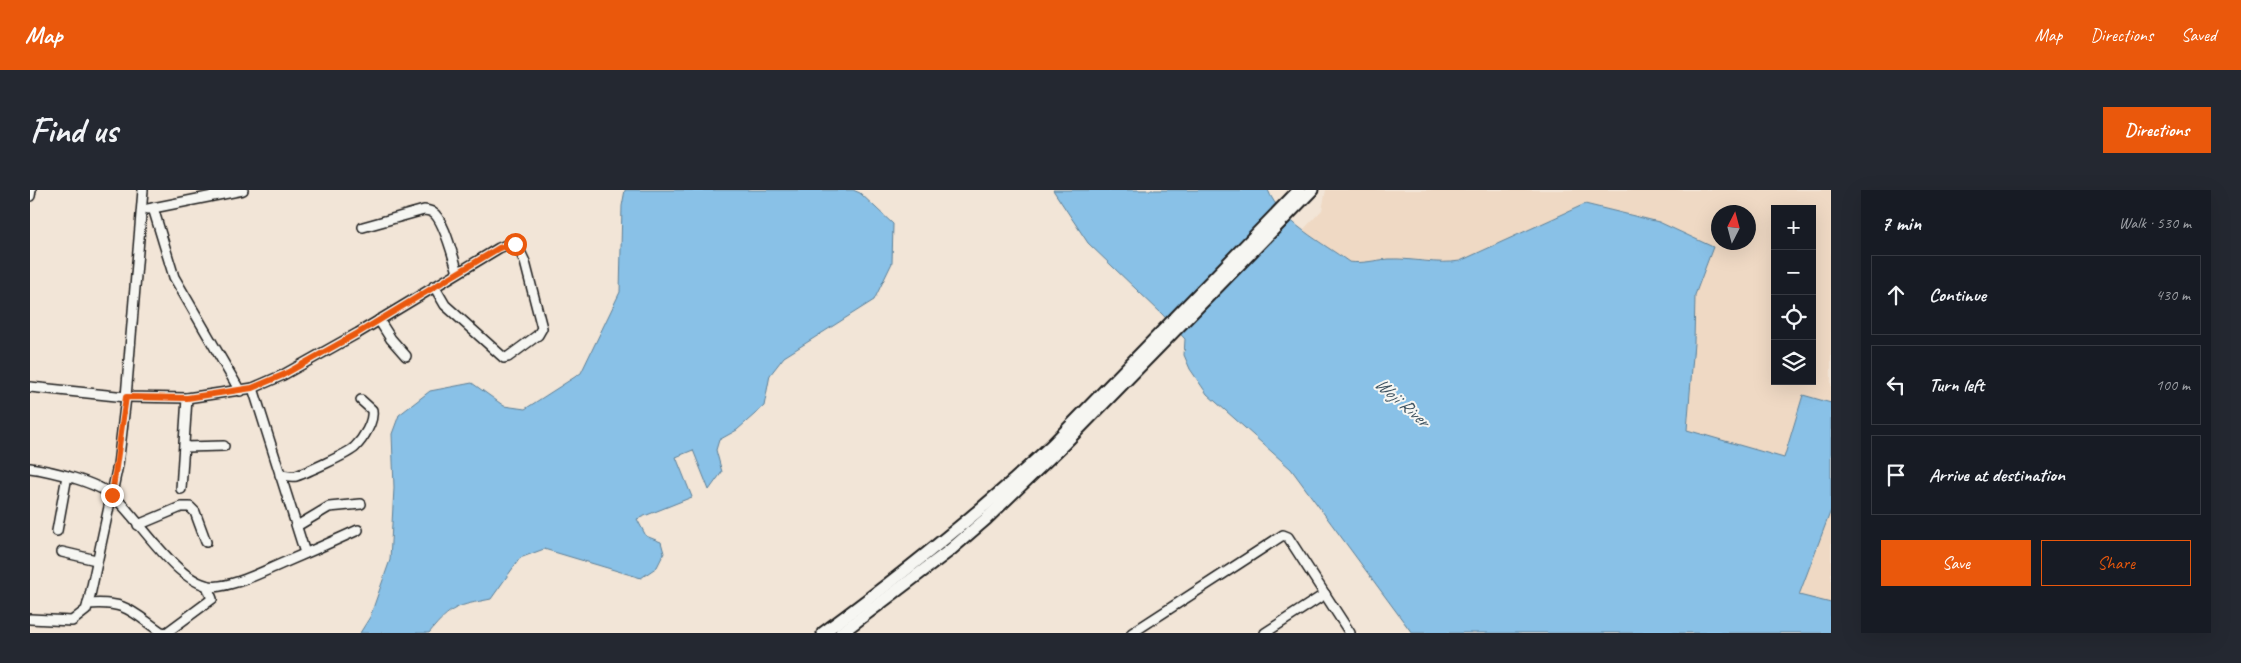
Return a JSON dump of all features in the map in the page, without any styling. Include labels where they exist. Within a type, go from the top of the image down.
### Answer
[{"type":"main road","points":[[841,633],[949,551],[986,519],[1065,444],[1299,190]]},
{"type":"main road","points":[[823,633],[932,551],[1013,482],[1312,190]]},
{"type":"street","points":[[30,196],[31,190]]},
{"type":"street","points":[[30,619],[72,621],[86,610],[88,604],[96,560],[112,495],[126,397],[143,190]]},
{"type":"street","points":[[140,210],[243,190]]},
{"type":"street","points":[[152,208],[174,277],[240,391]]},
{"type":"street","points":[[363,228],[424,210],[431,211],[438,217],[442,226],[458,272]]},
{"type":"street","points":[[30,387],[126,397],[187,398],[252,388],[283,375],[379,320],[434,286],[499,248],[515,244],[525,262],[542,328],[538,334],[504,358],[445,305],[434,286]]},
{"type":"street","points":[[379,320],[391,339],[406,356]]},
{"type":"street","points":[[252,388],[305,553]]},
{"type":"street","points":[[180,489],[185,447],[187,398]]},
{"type":"street","points":[[280,475],[294,476],[304,473],[354,448],[368,429],[373,415],[372,410],[361,400]]},
{"type":"street","points":[[185,447],[224,446]]},
{"type":"street","points":[[30,468],[67,476],[112,495],[173,564],[186,575],[207,586],[219,586],[253,576],[358,530]]},
{"type":"street","points":[[57,531],[67,476]]},
{"type":"street","points":[[297,526],[329,507],[361,504]]},
{"type":"street","points":[[138,525],[181,507],[190,507],[195,512],[206,542]]},
{"type":"street","points":[[1132,633],[1283,536],[1288,537],[1350,633]]},
{"type":"street","points":[[62,552],[96,560]]},
{"type":"street","points":[[88,604],[109,602],[120,605],[161,632],[166,633],[179,630],[212,599],[207,586]]},
{"type":"street","points":[[1264,633],[1325,594]]},
{"type":"shaded area","points":[[1326,190],[1831,190],[1831,403],[1803,395],[1784,459],[1687,431],[1694,343],[1695,295],[1712,250],[1756,250],[1756,205],[1711,205],[1711,246],[1659,222],[1585,204],[1460,261],[1449,263],[1402,259],[1358,263],[1349,262],[1303,230],[1322,210]]},
{"type":"shaded area","points":[[1831,510],[1831,603],[1799,596]]},
{"type":"water","points":[[625,190],[853,190],[860,193],[893,224],[892,263],[874,300],[784,357],[770,375],[764,406],[737,430],[719,440],[716,450],[722,472],[709,490],[693,450],[676,457],[692,497],[637,519],[646,536],[661,542],[664,553],[657,567],[641,578],[544,549],[520,558],[491,599],[456,608],[444,617],[429,633],[360,633],[370,617],[390,560],[394,488],[392,434],[399,415],[430,391],[472,383],[504,406],[525,409],[581,373],[620,292],[622,206]]},
{"type":"water","name":"Woji River","points":[[1053,190],[1268,190],[1282,212],[1292,221],[1349,262],[1389,259],[1460,261],[1585,204],[1659,222],[1711,246],[1712,250],[1695,295],[1694,343],[1687,430],[1784,458],[1803,395],[1831,403],[1831,510],[1799,595],[1831,603],[1831,633],[1412,633],[1291,469],[1207,394],[1190,369],[1184,355],[1185,339],[1162,314],[1088,243]]},
{"type":"route","points":[[112,495],[118,465],[126,397],[187,398],[252,388],[283,375],[358,333],[499,248],[515,244]]}]
